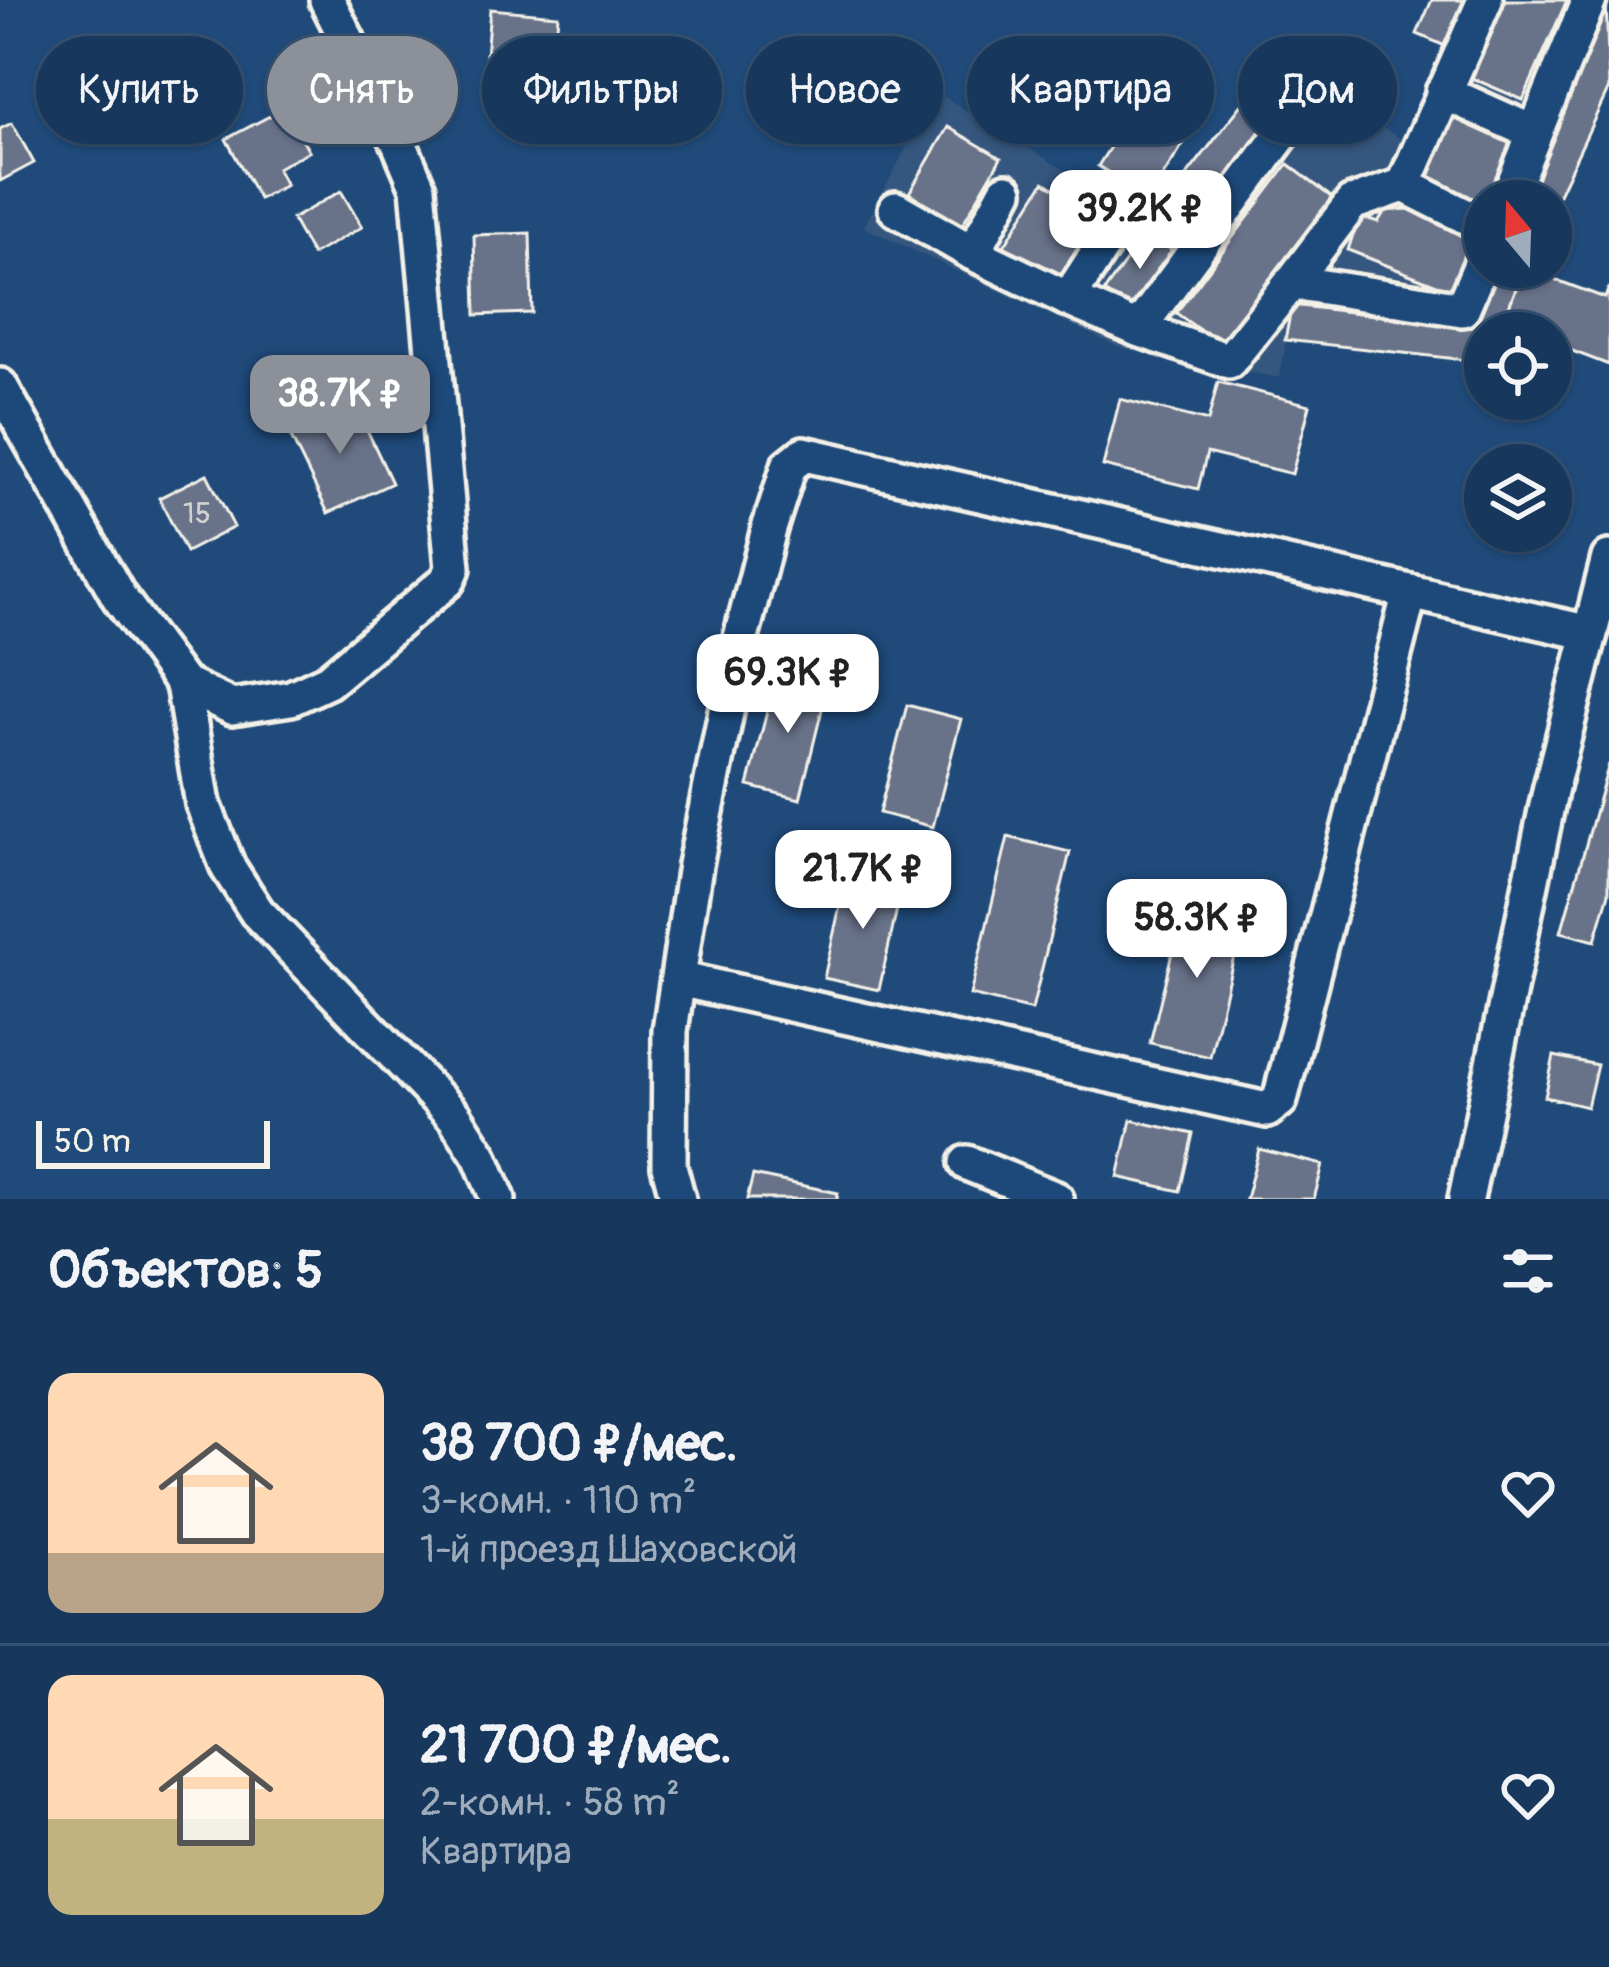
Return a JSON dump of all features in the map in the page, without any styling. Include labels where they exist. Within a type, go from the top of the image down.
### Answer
[{"type":"street","points":[[183,684],[232,707],[291,698],[328,680],[432,596],[453,568],[418,188],[327,0]]},
{"type":"street","points":[[1404,185],[1485,0]]},
{"type":"street","points":[[1515,180],[1589,0]]},
{"type":"street","points":[[1443,92],[1532,132]]},
{"type":"street","points":[[1138,329],[1275,144]]},
{"type":"street","points":[[896,209],[973,253],[1068,298],[1229,361],[1352,203],[1404,185],[1464,215]]},
{"type":"street","points":[[973,253],[1006,191]]},
{"type":"street","points":[[1068,298],[1103,245]]},
{"type":"street","points":[[1292,281],[1462,308],[1471,288]]},
{"type":"street","points":[[0,386],[119,597],[183,684],[203,804],[228,867],[257,912],[455,1117],[480,1156],[498,1199]]},
{"type":"street","points":[[678,1199],[669,1166],[670,1031],[695,866],[741,638],[789,466],[804,454],[1590,633]]},
{"type":"street","points":[[1466,1199],[1550,791],[1609,558]]},
{"type":"street","points":[[678,980],[1268,1110],[1280,1100],[1410,592]]},
{"type":"street","points":[[967,1163],[1056,1199]]},
{"type":"shaded area","points":[[1465,0],[1609,0],[1609,88],[1566,180],[1464,180],[1464,288],[1516,288],[1507,312],[1464,312],[1464,360],[1286,340],[1280,378],[1118,347],[864,227],[908,144],[943,144],[943,96],[967,111],[967,144],[1022,144],[1147,220],[1238,109],[1238,144],[1397,144],[1397,137],[1401,139]]},
{"type":"building","points":[[1432,0],[1465,0],[1445,46],[1417,34]]},
{"type":"building","points":[[1503,0],[1567,0],[1523,100],[1469,77]]},
{"type":"building","points":[[1606,0],[1609,88],[1566,180],[1528,180]]},
{"type":"building","points":[[490,9],[558,15],[556,36],[488,36]]},
{"type":"building","points":[[1238,109],[1238,144],[1254,144],[1197,218],[1170,197]]},
{"type":"building","points":[[267,117],[267,144],[305,144],[309,151],[277,168],[286,185],[259,199],[229,144],[243,144],[243,130]]},
{"type":"building","points":[[1454,117],[1515,145],[1497,180],[1464,180],[1464,194],[1426,177]]},
{"type":"building","points":[[12,123],[34,163],[0,181],[0,129]]},
{"type":"building","points":[[948,127],[967,138],[967,144],[977,144],[1001,158],[962,225],[909,193],[938,144],[943,144]]},
{"type":"building","points":[[1112,144],[1183,144],[1149,198],[1098,166]]},
{"type":"building","points":[[1288,164],[1335,200],[1224,348],[1176,313]]},
{"type":"building","points":[[1044,182],[1099,216],[1059,281],[1004,246]]},
{"type":"building","points":[[341,191],[362,227],[312,255],[292,219]]},
{"type":"building","points":[[1408,209],[1464,234],[1464,265],[1452,291],[1348,250],[1359,216],[1378,222],[1385,211]]},
{"type":"building","points":[[1147,232],[1175,253],[1133,312],[1104,292]]},
{"type":"building","points":[[530,233],[532,313],[476,315],[474,235]]},
{"type":"building","points":[[1572,286],[1605,298],[1609,287],[1609,365],[1572,351],[1572,312],[1507,312],[1516,288]]},
{"type":"building","points":[[1482,288],[1516,288],[1507,312],[1471,312]]},
{"type":"building","points":[[1292,305],[1464,326],[1464,360],[1285,340]]},
{"type":"building","points":[[1218,382],[1310,405],[1292,474],[1207,453],[1198,489],[1103,466],[1120,399],[1208,421]]},
{"type":"building","points":[[353,400],[392,483],[328,513],[288,431]]},
{"type":"building","points":[[207,474],[234,527],[186,552],[159,498]]},
{"type":"building","points":[[777,672],[828,685],[800,799],[748,786]]},
{"type":"building","points":[[907,705],[961,719],[933,827],[879,813]]},
{"type":"building","points":[[1609,764],[1609,893],[1595,941],[1561,932]]},
{"type":"building","points":[[1008,837],[1070,852],[1032,1010],[970,995]]},
{"type":"building","points":[[847,874],[902,886],[879,990],[824,978]]},
{"type":"building","points":[[1184,904],[1243,918],[1210,1057],[1150,1043]]},
{"type":"building","points":[[1554,1056],[1597,1065],[1587,1107],[1545,1097]]},
{"type":"building","points":[[1131,1120],[1193,1134],[1180,1191],[1118,1177]]},
{"type":"building","points":[[1259,1149],[1323,1165],[1314,1199],[1246,1199]]},
{"type":"building","points":[[753,1175],[838,1193],[837,1199],[747,1199]]}]
